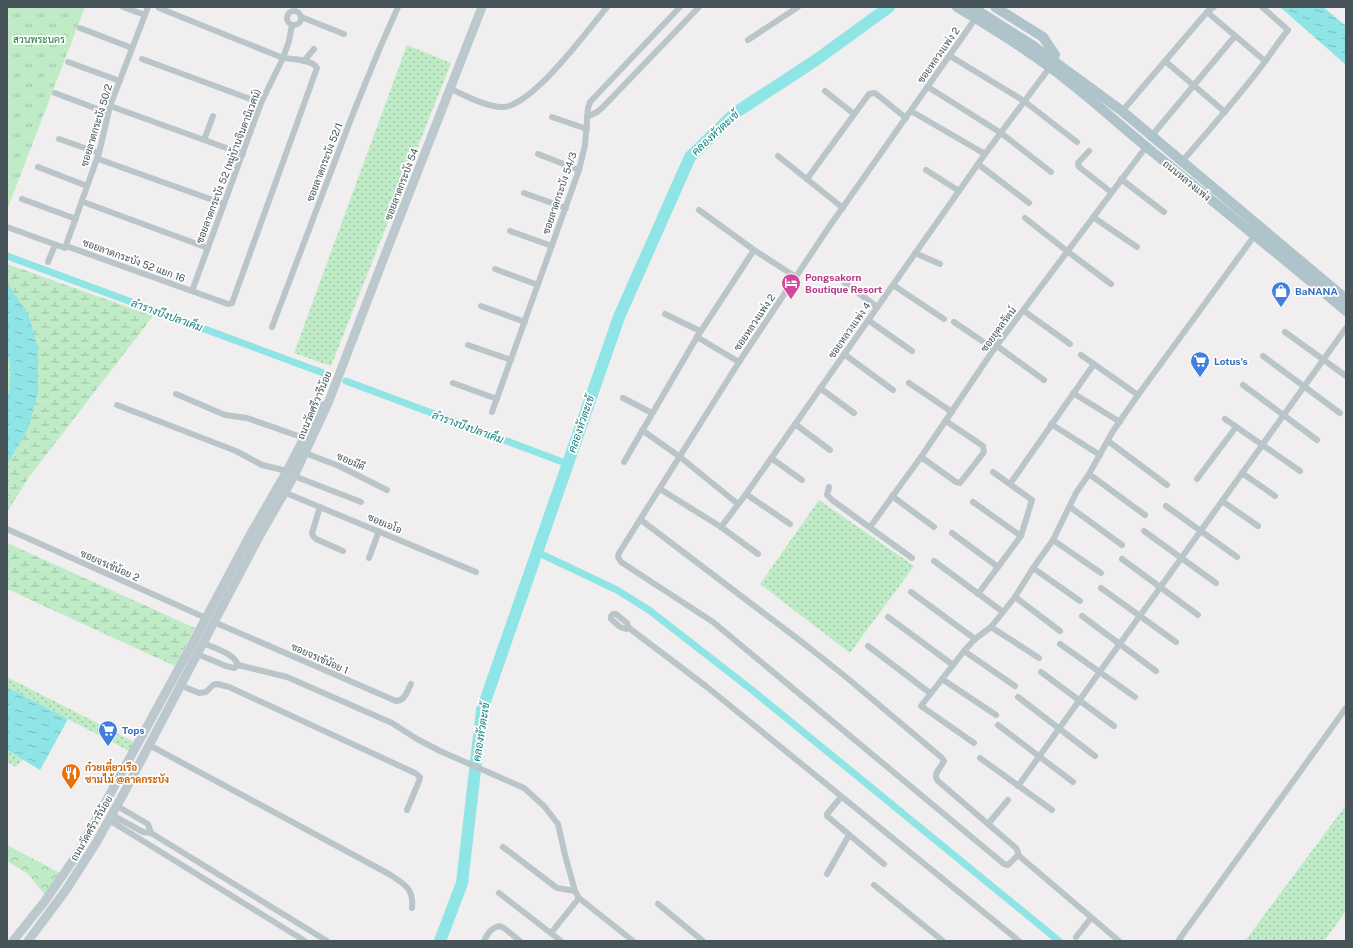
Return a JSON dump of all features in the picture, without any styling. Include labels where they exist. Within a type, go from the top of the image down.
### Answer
[{"type":"main road","name":"ซอยลาดกระบัง 54","points":[[341,368],[449,88],[462,60],[482,7]]},
{"type":"main road","points":[[950,7],[1024,55],[1049,67]]},
{"type":"main road","name":"ถนนหลวงแพ่ง","points":[[957,7],[1027,51],[1087,96],[1146,147],[1346,311]]},
{"type":"main road","points":[[965,7],[1027,46],[1067,75],[1232,212],[1346,304]]},
{"type":"main road","points":[[972,7],[1032,45],[1122,111],[1346,299]]},
{"type":"main road","name":"ถนนหลวงแพ่ง","points":[[980,7],[1055,55],[1185,158],[1346,291]]},
{"type":"main road","points":[[995,7],[1043,36],[1055,55]]},
{"type":"main road","name":"ถนนวัดศรีวารีน้อย","points":[[13,941],[45,901],[76,856],[210,620],[286,493],[290,474],[304,438],[341,368]]},
{"type":"main road","name":"ถนนวัดศรีวารีน้อย","points":[[28,941],[66,890],[112,814],[203,643],[210,620],[258,519],[305,453],[329,401],[341,368]]},
{"type":"main road","points":[[107,801],[112,814]]},
{"type":"main road","points":[[102,809],[112,814]]},
{"type":"street","points":[[123,7],[144,15]]},
{"type":"street","name":"ซอยลาดกระบัง 50/2","points":[[67,248],[99,153],[110,106],[148,7]]},
{"type":"street","name":"ซอยลาดกระบัง 52/1","points":[[272,326],[378,50],[398,7]]},
{"type":"street","points":[[449,88],[485,104],[504,107],[511,105],[538,87],[555,71],[607,7]]},
{"type":"street","name":"ซอยลาดกระบัง 54/3","points":[[492,412],[584,155],[588,108],[592,99],[680,7]]},
{"type":"street","points":[[587,117],[603,107],[699,7]]},
{"type":"street","points":[[748,40],[798,7]]},
{"type":"street","points":[[1124,109],[1214,7]]},
{"type":"street","points":[[1185,158],[1225,112],[1288,30],[1262,7]]},
{"type":"street","points":[[159,8],[283,58],[304,61],[314,49]]},
{"type":"street","points":[[301,15],[301,20],[298,24],[292,25],[288,21],[287,18],[290,12],[296,8],[301,15],[344,34]]},
{"type":"street","points":[[1208,12],[1265,61]]},
{"type":"street","name":"ซอยหลวงแพ่ง 2","points":[[972,22],[950,56],[843,208],[739,362],[619,553],[618,557],[619,560],[713,622],[1000,862],[1008,865],[1018,855]]},
{"type":"street","name":"ซอยลาดกระบัง 52 (หมู่บ้านจินดานิเวศน์)","points":[[192,292],[261,103],[283,58],[289,41],[292,25]]},
{"type":"street","points":[[80,28],[132,48]]},
{"type":"street","points":[[1154,133],[1235,36]]},
{"type":"street","points":[[950,56],[1024,101],[1077,142]]},
{"type":"street","points":[[142,59],[261,103]]},
{"type":"street","name":"ซอยลาดกระบัง 52 แยก 16","points":[[7,227],[55,245],[228,304],[232,302],[317,68],[314,65],[304,61]]},
{"type":"street","points":[[1165,61],[1225,112]]},
{"type":"street","points":[[68,62],[120,81]]},
{"type":"street","name":"ซอยหลวงแพ่ง 4","points":[[721,527],[746,494],[985,154],[1049,67]]},
{"type":"street","points":[[928,87],[1001,133],[1051,172]]},
{"type":"street","points":[[825,91],[854,114]]},
{"type":"street","points":[[55,93],[108,113]]},
{"type":"street","points":[[807,179],[867,96],[875,93],[906,118]]},
{"type":"street","points":[[110,106],[243,154]]},
{"type":"street","points":[[911,111],[985,154]]},
{"type":"street","points":[[204,140],[213,116]]},
{"type":"street","points":[[552,117],[587,129]]},
{"type":"street","points":[[59,138],[99,153]]},
{"type":"street","name":"ซอยยุคลรัตน์","points":[[870,527],[946,421],[996,347],[1146,147]]},
{"type":"street","points":[[1089,151],[1078,163],[1079,167],[1111,192]]},
{"type":"street","points":[[538,154],[579,170]]},
{"type":"street","points":[[778,156],[843,208]]},
{"type":"street","points":[[101,160],[224,204]]},
{"type":"street","points":[[978,164],[1029,204]]},
{"type":"street","points":[[38,167],[87,186]]},
{"type":"street","points":[[926,170],[959,191]]},
{"type":"street","points":[[1121,180],[1164,212]]},
{"type":"street","points":[[524,193],[566,208]]},
{"type":"street","points":[[22,199],[76,219]]},
{"type":"street","points":[[86,203],[208,248]]},
{"type":"street","points":[[699,210],[754,250],[796,277]]},
{"type":"street","points":[[1093,217],[1137,247]]},
{"type":"street","points":[[1025,218],[1112,284]]},
{"type":"street","points":[[510,231],[552,246]]},
{"type":"street","points":[[974,743],[920,706],[964,651],[975,639],[991,627],[1015,597],[1053,540],[1076,493],[1120,422],[1138,395],[1255,236]]},
{"type":"street","points":[[48,262],[55,245]]},
{"type":"street","points":[[624,462],[698,334],[754,250]]},
{"type":"street","points":[[915,253],[940,264]]},
{"type":"street","points":[[495,269],[538,285]]},
{"type":"street","points":[[844,282],[877,307]]},
{"type":"street","points":[[893,285],[944,319]]},
{"type":"street","points":[[481,306],[525,322]]},
{"type":"street","points":[[1024,311],[1070,344]]},
{"type":"street","points":[[665,314],[739,362]]},
{"type":"street","points":[[868,320],[912,351]]},
{"type":"street","points":[[954,322],[996,347],[1044,380]]},
{"type":"street","points":[[1018,786],[1346,328]]},
{"type":"street","points":[[1284,332],[1346,376]]},
{"type":"street","points":[[468,345],[511,360]]},
{"type":"street","points":[[844,354],[893,390]]},
{"type":"street","points":[[1081,355],[1138,395]]},
{"type":"street","points":[[1263,356],[1340,413]]},
{"type":"street","points":[[1010,484],[1094,364]]},
{"type":"street","points":[[453,383],[497,399]]},
{"type":"street","points":[[909,383],[952,412]]},
{"type":"street","points":[[1243,385],[1317,440]]},
{"type":"street","points":[[820,388],[854,413]]},
{"type":"street","points":[[1073,393],[1120,422]]},
{"type":"street","points":[[176,394],[225,415],[247,418],[304,438]]},
{"type":"street","points":[[623,398],[652,413]]},
{"type":"street","points":[[117,405],[236,451],[262,465],[290,474],[361,502]]},
{"type":"street","points":[[1225,419],[1300,471]]},
{"type":"street","points":[[921,456],[956,482],[960,483],[984,452],[983,446],[946,421]]},
{"type":"street","points":[[795,424],[830,450]]},
{"type":"street","points":[[1051,424],[1100,455]]},
{"type":"street","points":[[1197,479],[1236,426]]},
{"type":"street","points":[[642,430],[680,457],[738,504]]},
{"type":"street","points":[[1108,442],[1167,485]]},
{"type":"street","name":"ซอยมีดี","points":[[305,453],[339,466],[387,490]]},
{"type":"street","points":[[771,458],[802,480]]},
{"type":"street","points":[[978,594],[1021,536],[1032,500],[993,472]]},
{"type":"street","points":[[1242,473],[1275,496]]},
{"type":"street","points":[[1089,474],[1145,515]]},
{"type":"street","points":[[829,487],[827,492],[829,497],[912,558]]},
{"type":"street","points":[[660,489],[721,527],[758,554]]},
{"type":"street","name":"ซอยเอโอ","points":[[286,493],[476,572]]},
{"type":"street","points":[[746,494],[790,524]]},
{"type":"street","points":[[892,496],[934,527]]},
{"type":"street","points":[[1222,501],[1258,526]]},
{"type":"street","points":[[973,502],[1021,536]]},
{"type":"street","points":[[1166,506],[1237,557]]},
{"type":"street","points":[[320,507],[312,532],[313,536],[316,539],[343,550]]},
{"type":"street","points":[[1070,507],[1122,545]]},
{"type":"street","points":[[641,520],[813,650],[941,757],[944,761],[936,774],[936,778],[1016,848],[1018,855],[1119,941]]},
{"type":"street","name":"ซอยจรเข้น้อย 2","points":[[7,530],[210,620]]},
{"type":"street","points":[[369,558],[379,531]]},
{"type":"street","points":[[1144,531],[1216,583]]},
{"type":"street","points":[[952,532],[998,567]]},
{"type":"street","points":[[1053,540],[1101,573]]},
{"type":"street","points":[[1122,559],[1198,615]]},
{"type":"street","points":[[934,561],[1003,612]]},
{"type":"street","points":[[1033,568],[1080,601]]},
{"type":"street","points":[[1101,588],[1176,642]]},
{"type":"street","points":[[911,592],[975,639]]},
{"type":"street","points":[[1015,597],[1060,630]]},
{"type":"street","points":[[1082,616],[1156,671]]},
{"type":"street","points":[[888,617],[953,665]]},
{"type":"street","name":"ซอยจรเข้น้อย 1","points":[[210,620],[396,701],[404,698],[411,684]]},
{"type":"street","points":[[991,627],[1039,658]]},
{"type":"street","points":[[629,628],[707,687],[1019,941]]},
{"type":"street","points":[[203,643],[230,656],[236,660],[238,665]]},
{"type":"street","points":[[1060,644],[1135,697]]},
{"type":"street","points":[[868,646],[930,693]]},
{"type":"street","points":[[964,651],[1015,686]]},
{"type":"street","points":[[197,654],[226,666],[234,668],[238,665],[287,677],[392,723],[417,739],[440,751],[524,788],[544,806],[558,824],[575,891],[579,898],[633,941]]},
{"type":"street","points":[[1041,672],[1114,726]]},
{"type":"street","points":[[942,679],[996,715]]},
{"type":"street","points":[[180,685],[199,693],[206,692],[213,685],[217,684],[228,687],[415,773],[420,777],[407,810]]},
{"type":"street","points":[[1018,697],[1095,756]]},
{"type":"street","points":[[1179,941],[1346,708]]},
{"type":"street","points":[[998,725],[1073,782]]},
{"type":"street","points":[[149,745],[389,874],[405,885],[412,893],[412,908]]},
{"type":"street","points":[[980,758],[1052,810]]},
{"type":"street","points":[[841,797],[826,815],[884,864]]},
{"type":"street","points":[[988,824],[1008,800]]},
{"type":"street","points":[[112,814],[148,824],[151,833]]},
{"type":"street","points":[[112,814],[143,832],[151,833],[326,941]]},
{"type":"street","points":[[112,814],[305,941]]},
{"type":"street","points":[[827,874],[849,835]]},
{"type":"street","points":[[504,846],[557,888],[575,891]]},
{"type":"street","points":[[874,885],[943,941]]},
{"type":"street","points":[[499,893],[561,941]]},
{"type":"street","points":[[551,933],[579,898]]},
{"type":"street","points":[[658,904],[703,941]]},
{"type":"street","points":[[1076,936],[1091,918]]},
{"type":"street","points":[[484,941],[488,932],[492,928],[499,926],[504,928],[520,941]]},
{"type":"green space","name":"สวนพระนคร","points":[[7,7],[85,7],[7,210]]},
{"type":"green space","points":[[407,45],[451,63],[331,366],[294,353]]},
{"type":"green space","points":[[7,264],[153,316],[29,477],[7,512],[7,465],[28,429],[27,314],[7,282]]},
{"type":"green space","points":[[7,354],[10,364],[10,376],[7,398]]},
{"type":"green space","points":[[819,500],[914,566],[850,653],[760,584]]},
{"type":"green space","points":[[7,543],[195,628],[175,666],[7,589]]},
{"type":"green space","points":[[7,677],[134,742],[129,751],[7,687]]},
{"type":"green space","points":[[7,750],[23,760],[16,767],[7,762]]},
{"type":"green space","points":[[1346,805],[1346,911],[1324,941],[1245,941]]},
{"type":"green space","points":[[7,845],[60,873],[45,895],[28,874],[7,861]]},
{"type":"water","points":[[1280,7],[1323,7],[1346,26],[1346,65]]},
{"type":"water","points":[[7,282],[28,314],[38,348],[38,392],[28,429],[7,465],[7,398],[10,364],[7,354]]},
{"type":"water","points":[[7,687],[68,719],[40,770],[7,750]]},
{"type":"waterway","name":"คลองหัวตะเข้","points":[[440,941],[462,883],[482,710],[619,317],[690,157],[735,113],[816,60],[889,7]]},
{"type":"waterway","name":"ลำรางบึงปลาเค็ม","points":[[7,256],[326,374]]},
{"type":"waterway","name":"ลำรางบึงปลาเค็ม","points":[[346,381],[568,464]]},
{"type":"waterway","points":[[537,552],[617,590],[649,610],[752,690],[1059,941]]},
{"type":"place","name":"Pongsakorn Boutique Resort","points":[[791,300]]},
{"type":"place","name":"BaNANA","points":[[1281,308]]},
{"type":"place","name":"Lotus's","points":[[1200,378]]},
{"type":"place","name":"Tops","points":[[108,747]]},
{"type":"place","name":"ก๋วยเตี๋ยวเรือ ชามไม้ @ลาดกระบัง","points":[[71,790]]}]
